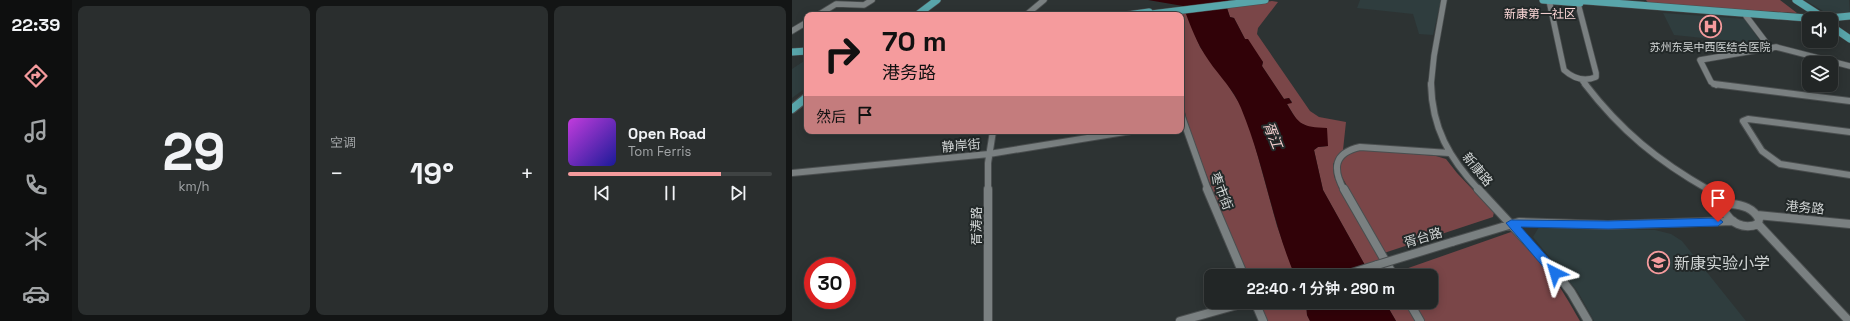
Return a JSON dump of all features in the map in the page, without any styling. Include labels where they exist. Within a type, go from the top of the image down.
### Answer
[{"type":"main road","points":[[921,12],[937,0]]},
{"type":"main road","points":[[926,12],[942,0]]},
{"type":"main road","points":[[1233,3],[1246,0]]},
{"type":"main road","points":[[1154,12],[1265,0]]},
{"type":"main road","points":[[1544,0],[1802,18]]},
{"type":"main road","points":[[1791,0],[1809,12]]},
{"type":"main road","points":[[1796,0],[1814,12]]},
{"type":"main road","points":[[1576,1],[1802,20]]},
{"type":"main road","points":[[1171,12],[1182,9]]},
{"type":"main road","points":[[1838,17],[1850,16]]},
{"type":"main road","points":[[1838,21],[1850,20]]},
{"type":"main road","points":[[1838,27],[1850,35]]},
{"type":"main road","points":[[1838,31],[1850,39]]},
{"type":"main road","points":[[792,51],[804,50]]},
{"type":"main road","points":[[792,105],[804,95]]},
{"type":"main road","points":[[792,109],[804,100]]},
{"type":"street","points":[[823,12],[836,4],[864,5],[872,0]]},
{"type":"street","points":[[1030,12],[1044,0]]},
{"type":"street","name":"新康路","points":[[1444,0],[1433,65],[1431,90],[1435,120],[1442,140],[1449,153],[1479,192],[1511,223],[1571,292],[1588,321]]},
{"type":"street","points":[[1549,0],[1564,70],[1572,77],[1582,80],[1592,79],[1596,77],[1596,73],[1576,1]]},
{"type":"street","points":[[1746,16],[1771,49]]},
{"type":"street","points":[[792,31],[804,24]]},
{"type":"street","points":[[1850,66],[1788,49],[1776,48],[1700,60],[1711,82],[1717,85],[1850,101]]},
{"type":"street","points":[[1582,80],[1614,121],[1630,136],[1676,171],[1731,204],[1748,208],[1759,218],[1758,224]]},
{"type":"street","points":[[1850,132],[1748,119],[1743,121],[1762,151],[1780,164],[1850,175]]},
{"type":"street","name":"枣市街","points":[[1184,125],[1213,205],[1241,269]]},
{"type":"street","name":"胥涛路","points":[[988,321],[988,163],[992,134]]},
{"type":"street","name":"静岸街","points":[[792,173],[989,154],[1112,134]]},
{"type":"street","points":[[1390,269],[1339,181],[1336,172],[1337,162],[1347,151],[1360,147],[1449,153]]},
{"type":"street","points":[[1731,204],[1727,205],[1724,210],[1725,214],[1733,221]]},
{"type":"street","name":"港务路","points":[[1757,215],[1850,224]]},
{"type":"street","points":[[1511,223],[1608,225],[1733,221],[1750,227],[1758,224]]},
{"type":"street","name":"胥台路","points":[[1365,269],[1511,223]]},
{"type":"street","points":[[1758,224],[1849,321]]},
{"type":"street","points":[[1180,321],[1223,309]]},
{"type":"street","points":[[1258,309],[1263,321]]},
{"type":"street","points":[[1413,309],[1420,321]]},
{"type":"shaded area","points":[[1360,0],[1441,0],[1433,35],[1419,34],[1413,14],[1357,8]]},
{"type":"shaded area","points":[[1646,0],[1780,0],[1797,13],[1649,4]]},
{"type":"shaded area","points":[[1805,0],[1849,0],[1850,13],[1825,12]]},
{"type":"shaded area","points":[[1272,1],[1278,2],[1258,28],[1257,34],[1310,111],[1319,117],[1346,122],[1343,150],[1333,164],[1334,176],[1340,191],[1386,269],[1367,269],[1323,190],[1314,150],[1318,147],[1328,146],[1309,127],[1298,122],[1287,104],[1292,102],[1289,98],[1284,99],[1262,66],[1263,62],[1245,39],[1234,18],[1230,17],[1227,8]]},
{"type":"shaded area","points":[[1184,12],[1186,12],[1200,47],[1226,82],[1241,106],[1252,135],[1277,226],[1292,269],[1243,269],[1189,130],[1184,108]]},
{"type":"shaded area","name":"苏州东吴中西医结合医院","points":[[1663,13],[1745,19],[1762,44],[1674,35]]},
{"type":"shaded area","points":[[804,61],[804,89],[792,98],[792,69]]},
{"type":"shaded area","points":[[1360,150],[1436,156],[1446,159],[1457,173],[1494,212],[1493,217],[1384,253],[1341,175],[1341,165],[1344,158]]},
{"type":"shaded area","name":"新康实验小学","points":[[1539,227],[1655,230],[1671,234],[1682,241],[1746,321],[1594,321],[1578,292],[1533,237]]},
{"type":"shaded area","points":[[1511,232],[1519,236],[1539,256],[1559,285],[1580,321],[1424,321],[1417,309],[1438,309],[1438,269],[1405,269]]},
{"type":"shaded area","points":[[1261,309],[1307,309],[1307,315],[1310,321],[1267,321]]},
{"type":"shaded area","points":[[1389,309],[1409,309],[1416,321],[1396,321]]},
{"type":"water","name":"胥江","points":[[1148,0],[1228,0],[1230,7],[1227,8],[1230,17],[1234,18],[1245,39],[1248,39],[1263,62],[1262,66],[1284,99],[1289,98],[1292,103],[1287,104],[1298,121],[1307,126],[1327,128],[1328,146],[1318,147],[1314,150],[1323,190],[1367,269],[1292,269],[1280,235],[1256,150],[1241,108],[1231,89],[1209,61],[1201,48],[1183,6]]},
{"type":"water","points":[[1307,309],[1389,309],[1396,321],[1310,321],[1307,315]]},
{"type":"place","name":"苏州东吴中西医结合医院","points":[[1710,27]]},
{"type":"place","name":"新康实验小学","points":[[1659,263]]},
{"type":"district","name":"新康第一社区","points":[[1540,14]]},
{"type":"route","points":[[1555,273],[1511,223],[1608,225],[1718,222]]}]
